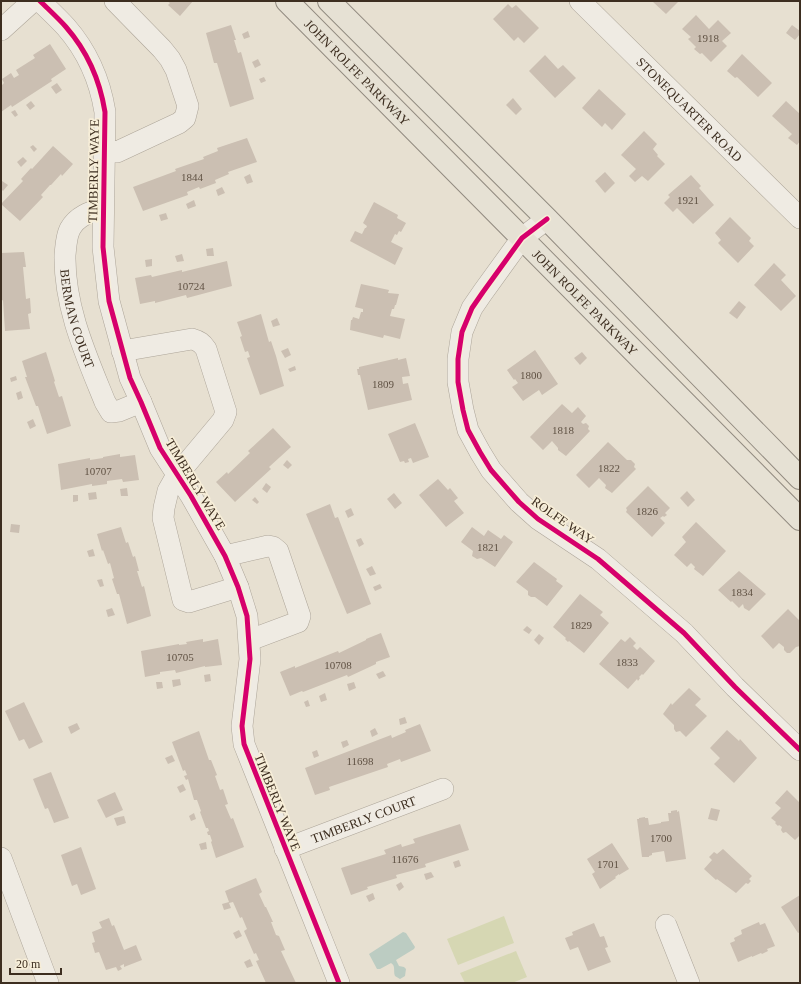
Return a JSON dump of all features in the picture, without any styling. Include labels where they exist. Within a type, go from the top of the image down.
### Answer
[{"type":"main road","name":"JOHN ROLFE PARKWAY","points":[[287,1],[800,519]]},
{"type":"main road","points":[[330,1],[547,219],[800,478]]},
{"type":"street","points":[[1,30],[33,1]]},
{"type":"street","name":"TIMBERLY WAYE","points":[[40,1],[66,26],[84,51],[90,62],[102,96],[105,112],[103,247],[109,301],[122,351],[130,378],[142,402],[160,448],[191,496],[225,556],[238,587],[247,616],[250,640],[250,659],[242,726],[244,744],[339,983]]},
{"type":"street","points":[[104,151],[116,152],[179,123],[187,113],[188,106],[176,70],[170,59],[115,1]]},
{"type":"street","name":"STONEQUARTER ROAD","points":[[580,1],[800,218]]},
{"type":"street","name":"BERMAN COURT","points":[[103,208],[85,214],[78,219],[71,227],[67,236],[65,268],[68,295],[75,323],[105,402],[111,412],[119,411],[142,402]]},
{"type":"street","name":"ROLFE WAY","points":[[547,219],[522,238],[472,308],[462,332],[458,359],[458,382],[468,430],[490,470],[519,502],[538,519],[598,559],[684,633],[735,687],[800,750]]},
{"type":"street","points":[[122,351],[192,339],[198,340],[206,349],[226,412],[223,420],[178,475],[168,491],[163,518],[183,600],[189,602],[238,587]]},
{"type":"street","points":[[225,556],[268,546],[274,547],[278,551],[300,616],[298,622],[250,640]]},
{"type":"street","name":"TIMBERLY COURT","points":[[285,849],[443,789]]},
{"type":"street","points":[[1,858],[48,983]]},
{"type":"street","points":[[666,925],[689,983]]},
{"type":"green space","points":[[504,916],[514,943],[458,965],[447,939]]},
{"type":"green space","points":[[516,951],[527,977],[512,983],[465,983],[460,973]]},
{"type":"shaded area","points":[[403,932],[406,933],[415,947],[396,960],[399,966],[406,969],[405,976],[400,979],[395,976],[393,964],[391,963],[377,969],[369,954]]},
{"type":"building","points":[[167,1],[193,1],[180,16],[168,5],[170,3]]},
{"type":"building","points":[[652,1],[679,1],[666,14]]},
{"type":"building","points":[[508,4],[512,8],[516,5],[539,28],[524,43],[518,37],[514,41],[493,19]]},
{"type":"building","points":[[696,15],[709,29],[718,20],[731,33],[722,41],[727,46],[711,62],[702,53],[700,54],[694,49],[696,47],[688,39],[691,37],[682,29]]},
{"type":"building","points":[[231,25],[236,40],[234,40],[238,53],[241,52],[254,99],[230,107],[217,63],[214,63],[206,33]]},
{"type":"building","points":[[792,25],[800,31],[800,34],[795,40],[786,33]]},
{"type":"building","points":[[248,31],[250,37],[244,39],[242,34]]},
{"type":"building","points":[[50,44],[66,69],[51,79],[52,81],[12,107],[11,105],[1,112],[1,86],[4,83],[2,79],[11,73],[14,78],[19,75],[16,70],[35,58],[33,55]]},
{"type":"building","points":[[742,54],[772,83],[758,97],[737,77],[735,78],[727,71]]},
{"type":"building","points":[[545,55],[558,69],[563,65],[576,78],[555,98],[529,71]]},
{"type":"building","points":[[258,59],[261,65],[255,68],[252,62]]},
{"type":"building","points":[[264,77],[266,81],[261,83],[259,79]]},
{"type":"building","points":[[57,83],[62,90],[56,94],[51,87]]},
{"type":"building","points":[[599,89],[626,114],[612,130],[605,123],[602,127],[582,108]]},
{"type":"building","points":[[513,98],[522,109],[516,115],[506,105]]},
{"type":"building","points":[[31,101],[35,106],[30,110],[26,105]]},
{"type":"building","points":[[786,101],[800,114],[800,141],[797,145],[788,138],[792,134],[772,116]]},
{"type":"building","points":[[15,110],[18,115],[15,117],[11,112]]},
{"type":"building","points":[[644,131],[657,144],[653,149],[658,155],[657,156],[665,164],[648,181],[642,176],[635,182],[629,176],[636,169],[621,155]]},
{"type":"building","points":[[247,138],[257,162],[228,172],[229,174],[215,180],[216,183],[200,189],[199,187],[187,192],[188,195],[143,211],[133,187],[176,171],[175,169],[204,159],[203,157],[218,151],[217,148]]},
{"type":"building","points":[[33,145],[37,149],[34,152],[30,147]]},
{"type":"building","points":[[53,146],[73,164],[62,176],[61,174],[50,185],[41,195],[43,197],[20,221],[1,204],[23,181],[21,179]]},
{"type":"building","points":[[23,157],[27,161],[21,167],[17,162]]},
{"type":"building","points":[[605,172],[615,183],[605,193],[595,181]]},
{"type":"building","points":[[250,174],[253,182],[247,184],[244,177]]},
{"type":"building","points":[[691,175],[701,186],[699,188],[714,205],[693,224],[677,208],[673,212],[664,203],[670,197],[668,195]]},
{"type":"building","points":[[2,181],[8,185],[3,191],[1,189]]},
{"type":"building","points":[[222,187],[225,193],[218,196],[216,190]]},
{"type":"building","points":[[194,200],[196,206],[188,209],[186,204]]},
{"type":"building","points":[[374,202],[398,215],[397,218],[406,223],[401,232],[399,231],[397,235],[395,234],[391,242],[403,248],[395,265],[350,241],[355,231],[362,234],[366,228],[367,226],[363,223]]},
{"type":"building","points":[[166,213],[168,219],[161,221],[159,215]]},
{"type":"building","points":[[730,217],[751,238],[749,241],[754,246],[738,263],[718,243],[721,240],[715,233]]},
{"type":"building","points":[[213,248],[214,256],[207,256],[206,249]]},
{"type":"building","points":[[24,252],[26,267],[23,267],[26,299],[30,298],[31,313],[28,314],[30,329],[5,331],[3,300],[1,301],[1,253]]},
{"type":"building","points":[[182,254],[184,261],[177,262],[175,256]]},
{"type":"building","points":[[152,259],[152,266],[146,267],[145,260]]},
{"type":"building","points":[[227,261],[232,286],[187,298],[186,295],[155,303],[155,301],[140,304],[135,278],[151,275],[152,277],[182,270],[182,272]]},
{"type":"building","points":[[774,263],[786,275],[781,280],[796,296],[781,311],[754,285]]},
{"type":"building","points":[[361,284],[389,290],[388,293],[399,294],[396,305],[394,309],[392,309],[390,316],[405,319],[400,339],[384,335],[383,338],[350,330],[351,320],[353,317],[359,319],[361,312],[363,312],[363,309],[355,307]]},
{"type":"building","points":[[739,301],[746,307],[737,319],[729,313]]},
{"type":"building","points":[[261,314],[269,342],[271,341],[276,356],[284,386],[260,395],[247,358],[250,357],[248,351],[245,352],[240,337],[242,336],[237,322]]},
{"type":"building","points":[[277,318],[280,325],[273,327],[271,321]]},
{"type":"building","points":[[288,348],[291,355],[285,358],[281,351]]},
{"type":"building","points":[[535,350],[558,384],[542,395],[539,390],[523,401],[512,387],[518,383],[507,370]]},
{"type":"building","points":[[46,352],[59,397],[62,396],[71,426],[47,434],[38,406],[36,406],[25,377],[27,377],[22,361]]},
{"type":"building","points":[[582,352],[587,358],[580,365],[574,358]]},
{"type":"building","points":[[398,358],[398,360],[406,358],[410,376],[402,377],[403,384],[408,383],[412,400],[368,410],[360,375],[358,375],[357,369],[359,369],[359,367]]},
{"type":"building","points":[[295,366],[296,370],[290,372],[288,369]]},
{"type":"building","points":[[16,376],[17,380],[11,382],[10,378]]},
{"type":"building","points":[[21,391],[23,398],[18,400],[16,393]]},
{"type":"building","points":[[562,404],[572,413],[578,407],[586,416],[581,422],[583,424],[586,423],[589,426],[588,429],[590,431],[566,456],[558,450],[552,441],[543,450],[530,437]]},
{"type":"building","points":[[33,419],[36,426],[30,429],[27,422]]},
{"type":"building","points":[[415,423],[429,457],[413,463],[411,458],[408,459],[409,462],[400,462],[388,434]]},
{"type":"building","points":[[273,428],[291,447],[269,467],[271,469],[235,502],[216,482],[227,472],[228,474],[250,453],[248,451]]},
{"type":"building","points":[[608,442],[627,460],[631,460],[635,464],[634,467],[636,469],[612,493],[605,488],[606,485],[599,478],[589,488],[576,475]]},
{"type":"building","points":[[120,454],[120,457],[135,455],[139,480],[123,482],[122,479],[107,481],[107,484],[92,486],[92,484],[61,490],[58,464],[90,458],[90,460],[103,458]]},
{"type":"building","points":[[287,460],[292,465],[288,469],[283,465]]},
{"type":"building","points":[[438,479],[448,490],[450,488],[458,498],[454,501],[464,513],[446,527],[419,495]]},
{"type":"building","points":[[266,483],[271,487],[267,493],[262,489]]},
{"type":"building","points":[[648,486],[670,508],[665,513],[667,515],[660,518],[665,523],[652,537],[626,512],[626,508]]},
{"type":"building","points":[[127,488],[128,496],[121,496],[120,489]]},
{"type":"building","points":[[687,491],[695,500],[688,507],[680,498]]},
{"type":"building","points":[[96,492],[97,499],[89,500],[88,493]]},
{"type":"building","points":[[394,493],[402,503],[395,509],[387,499]]},
{"type":"building","points":[[73,495],[78,495],[78,501],[73,502]]},
{"type":"building","points":[[255,497],[259,502],[257,504],[252,500]]},
{"type":"building","points":[[330,504],[335,518],[338,517],[371,604],[347,614],[306,514]]},
{"type":"building","points":[[351,508],[354,515],[348,518],[345,511]]},
{"type":"building","points":[[696,522],[726,551],[703,576],[694,569],[695,567],[691,563],[687,567],[674,555],[686,542],[682,537]]},
{"type":"building","points":[[11,524],[20,525],[19,533],[10,532]]},
{"type":"building","points":[[121,527],[126,543],[128,542],[133,557],[135,556],[139,571],[137,571],[142,587],[144,586],[151,616],[127,624],[119,594],[117,594],[112,579],[114,578],[110,563],[108,564],[103,550],[102,551],[97,534]]},
{"type":"building","points":[[472,527],[484,536],[488,530],[501,539],[504,535],[513,542],[495,567],[481,558],[477,559],[472,556],[473,551],[461,542]]},
{"type":"building","points":[[361,538],[364,544],[359,547],[356,540]]},
{"type":"building","points":[[93,549],[95,556],[89,557],[87,551]]},
{"type":"building","points":[[534,562],[557,579],[556,581],[563,586],[547,606],[535,597],[528,595],[528,591],[516,582]]},
{"type":"building","points":[[372,566],[376,574],[370,576],[366,569]]},
{"type":"building","points":[[739,571],[766,594],[749,611],[744,608],[743,604],[739,608],[718,590]]},
{"type":"building","points":[[102,579],[104,586],[100,587],[97,580]]},
{"type":"building","points":[[380,584],[382,588],[375,591],[373,587]]},
{"type":"building","points":[[580,594],[603,612],[600,615],[609,623],[584,653],[569,641],[568,642],[565,639],[566,638],[553,627]]},
{"type":"building","points":[[112,608],[115,615],[108,617],[106,610]]},
{"type":"building","points":[[788,609],[800,621],[800,646],[796,647],[790,653],[787,653],[784,650],[784,647],[779,643],[773,649],[761,636]]},
{"type":"building","points":[[527,626],[532,630],[529,634],[523,630]]},
{"type":"building","points":[[381,633],[390,657],[376,662],[376,664],[348,677],[347,675],[290,696],[280,672],[295,666],[295,668],[338,651],[339,653]]},
{"type":"building","points":[[539,634],[544,638],[539,645],[534,640]]},
{"type":"building","points":[[630,637],[636,643],[633,646],[637,650],[640,647],[655,661],[643,675],[642,674],[639,677],[640,678],[638,681],[637,679],[628,689],[599,664],[621,639],[625,642]]},
{"type":"building","points":[[203,639],[203,642],[218,639],[222,665],[205,666],[176,673],[175,670],[160,672],[160,674],[145,677],[141,651],[179,644],[187,644],[186,642]]},
{"type":"building","points":[[383,671],[386,676],[379,679],[376,674]]},
{"type":"building","points":[[210,674],[211,681],[205,682],[204,675]]},
{"type":"building","points":[[180,679],[181,685],[173,687],[172,680]]},
{"type":"building","points":[[156,682],[162,682],[163,688],[157,689]]},
{"type":"building","points":[[354,682],[356,688],[349,691],[347,684]]},
{"type":"building","points":[[689,688],[701,699],[695,705],[707,716],[686,737],[680,731],[676,732],[674,725],[663,714],[671,703],[672,705]]},
{"type":"building","points":[[325,693],[327,700],[321,702],[319,696]]},
{"type":"building","points":[[308,700],[310,706],[306,707],[304,702]]},
{"type":"building","points":[[24,702],[43,742],[29,749],[24,739],[19,741],[5,711]]},
{"type":"building","points":[[405,717],[407,723],[400,725],[399,719]]},
{"type":"building","points":[[77,723],[80,729],[71,734],[68,727]]},
{"type":"building","points":[[420,724],[431,751],[401,762],[400,759],[387,764],[388,767],[329,787],[330,790],[315,795],[305,768],[391,735],[392,738],[406,732],[405,730]]},
{"type":"building","points":[[375,728],[378,734],[372,737],[370,731]]},
{"type":"building","points":[[727,730],[739,741],[740,739],[757,758],[734,783],[714,764],[720,758],[710,748]]},
{"type":"building","points":[[199,731],[209,760],[211,760],[217,775],[215,776],[220,790],[223,789],[228,804],[225,805],[231,819],[233,818],[244,847],[216,858],[210,835],[208,835],[207,832],[209,831],[208,828],[206,828],[197,800],[194,800],[188,779],[186,780],[184,776],[187,775],[185,770],[183,771],[172,742]]},
{"type":"building","points":[[347,740],[349,745],[343,748],[341,742]]},
{"type":"building","points":[[317,750],[319,756],[314,758],[312,752]]},
{"type":"building","points":[[172,755],[175,761],[168,764],[165,758]]},
{"type":"building","points":[[51,772],[69,818],[54,823],[48,808],[45,809],[33,779]]},
{"type":"building","points":[[183,784],[186,790],[180,793],[177,787]]},
{"type":"building","points":[[787,790],[800,803],[800,835],[795,840],[786,832],[783,833],[781,830],[782,827],[779,825],[778,826],[771,818],[781,808],[775,803]]},
{"type":"building","points":[[115,792],[123,810],[106,818],[97,800]]},
{"type":"building","points":[[711,808],[720,810],[717,821],[708,819]]},
{"type":"building","points":[[677,810],[677,812],[679,811],[686,859],[666,862],[664,851],[652,853],[649,857],[642,857],[637,819],[645,817],[648,818],[649,825],[661,823],[669,821],[668,813]]},
{"type":"building","points":[[194,813],[196,819],[191,821],[189,816]]},
{"type":"building","points":[[124,816],[126,823],[117,826],[114,818]]},
{"type":"building","points":[[460,824],[469,850],[425,864],[426,867],[396,875],[397,878],[367,887],[368,889],[351,895],[341,868],[386,854],[384,850],[401,844],[402,847],[415,843],[413,839]]},
{"type":"building","points":[[206,842],[207,849],[201,850],[199,844]]},
{"type":"building","points":[[612,843],[629,869],[619,874],[615,877],[616,878],[600,889],[592,874],[595,872],[587,859]]},
{"type":"building","points":[[81,847],[96,889],[81,895],[77,884],[72,886],[61,855]]},
{"type":"building","points":[[723,849],[752,876],[749,879],[751,881],[748,884],[746,883],[736,893],[717,879],[716,880],[704,869],[712,860],[709,857],[714,852],[717,854]]},
{"type":"building","points":[[459,860],[461,866],[455,868],[453,862]]},
{"type":"building","points":[[431,872],[434,877],[426,880],[424,874]]},
{"type":"building","points":[[256,878],[262,892],[259,894],[273,922],[271,922],[276,935],[279,936],[285,950],[281,951],[296,983],[266,983],[256,961],[259,960],[256,953],[254,954],[244,931],[247,929],[242,917],[240,918],[233,902],[229,903],[231,908],[224,910],[222,904],[229,902],[225,891]]},
{"type":"building","points":[[401,882],[404,887],[399,891],[396,885]]},
{"type":"building","points":[[373,893],[375,899],[369,902],[366,896]]},
{"type":"building","points":[[800,895],[800,932],[798,933],[781,907]]},
{"type":"building","points":[[109,918],[112,926],[114,925],[124,950],[136,945],[142,960],[124,967],[124,964],[120,966],[122,969],[118,971],[116,967],[106,970],[99,952],[95,953],[92,943],[95,942],[92,932],[102,928],[99,922]]},
{"type":"building","points":[[759,922],[760,925],[765,923],[775,946],[767,949],[768,951],[762,954],[752,956],[738,962],[730,943],[735,941],[734,938],[742,934],[741,930]]},
{"type":"building","points":[[594,923],[600,937],[604,936],[608,947],[605,948],[611,962],[588,971],[578,947],[570,950],[565,938],[573,935],[572,932]]},
{"type":"building","points":[[239,930],[242,936],[236,939],[233,933]]},
{"type":"building","points":[[250,959],[253,966],[247,968],[244,962]]},
{"type":"cycle path","points":[[40,1],[74,36],[92,67],[100,89],[105,112],[103,247],[109,301],[130,378],[160,448],[191,496],[225,556],[238,587],[247,616],[250,659],[242,726],[244,744],[339,983]]},
{"type":"cycle path","points":[[547,219],[522,238],[472,308],[462,332],[458,359],[458,382],[468,430],[491,470],[519,502],[538,519],[598,559],[684,633],[735,687],[800,750]]}]
